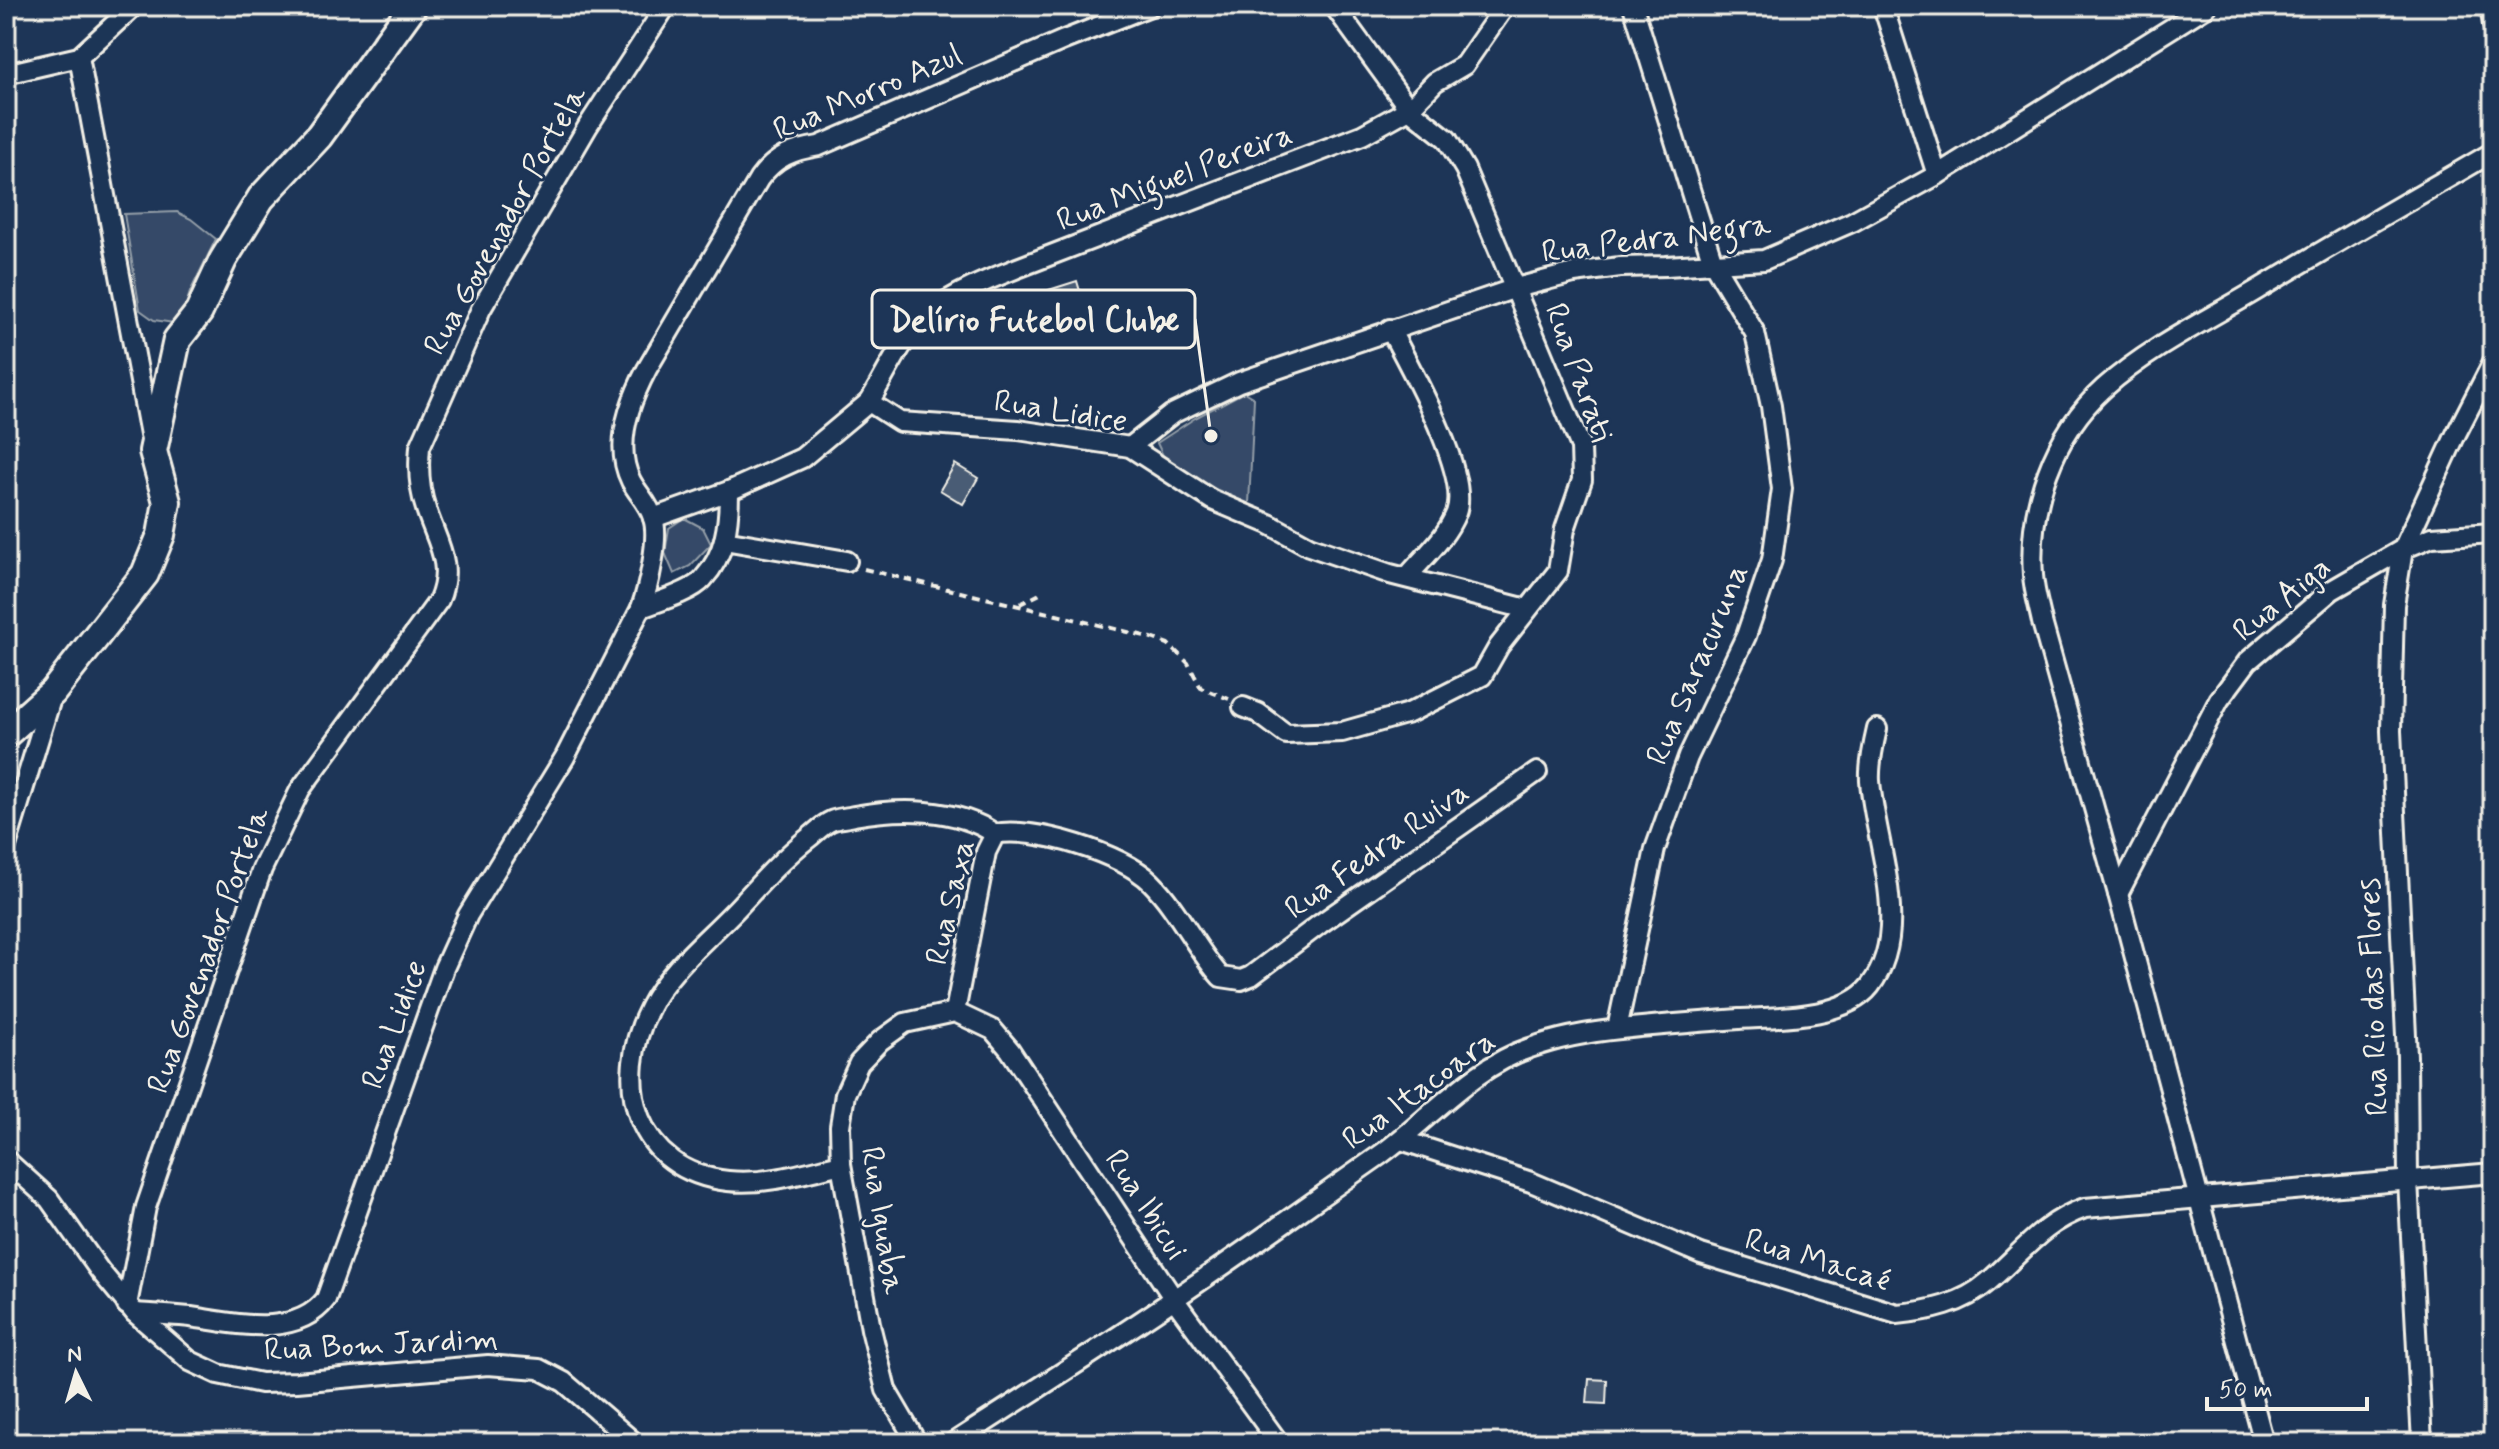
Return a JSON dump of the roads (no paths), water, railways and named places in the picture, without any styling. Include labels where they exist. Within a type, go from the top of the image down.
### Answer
[{"type":"main road","points":[[6,734],[53,692],[145,574],[161,535],[167,502],[153,451],[177,340],[199,312],[223,260],[261,198],[319,136],[413,6]]},
{"type":"street","points":[[6,74],[79,57],[134,6]]},
{"type":"street","name":"Rua Govenador Portela","points":[[131,1309],[146,1207],[262,869],[281,825],[300,790],[439,600],[446,584],[444,556],[420,488],[420,447],[481,309],[588,126],[666,6]]},
{"type":"street","name":"Rua Morro Azul","points":[[655,526],[631,481],[625,461],[625,424],[635,392],[732,222],[768,167],[780,157],[798,149],[819,146],[1150,6]]},
{"type":"street","name":"Rua Parati","points":[[1243,707],[1258,713],[1286,734],[1342,732],[1409,713],[1482,676],[1499,646],[1558,571],[1565,529],[1582,480],[1581,447],[1456,151],[1447,139],[1409,109],[1334,6]]},
{"type":"street","name":"Rua Miguel Pereira","points":[[869,402],[905,341],[930,312],[967,289],[1020,267],[1362,135],[1409,109],[1435,82],[1464,65],[1505,6]]},
{"type":"street","name":"Rua Saracuruna","points":[[1617,1029],[1655,849],[1688,757],[1746,636],[1772,560],[1782,489],[1771,406],[1755,333],[1713,263],[1633,6]]},
{"type":"street","points":[[1883,6],[1937,175]]},
{"type":"street","name":"Rua Pedra Negra","points":[[1130,447],[1172,414],[1239,382],[1516,288],[1574,273],[1620,267],[1764,260],[1852,222],[1937,175],[2185,12],[2207,6]]},
{"type":"street","points":[[2490,6],[2493,25]]},
{"type":"street","points":[[79,57],[153,451]]},
{"type":"street","points":[[2264,1443],[2042,622],[2033,577],[2033,537],[2039,497],[2054,459],[2075,423],[2104,389],[2140,361],[2493,152]]},
{"type":"street","points":[[1390,329],[1438,423],[1456,489],[1457,511],[1440,540],[1407,577]]},
{"type":"street","points":[[2403,549],[2493,362]]},
{"type":"street","points":[[655,526],[802,458],[869,402]]},
{"type":"street","name":"Rua Lidice","points":[[869,402],[900,422],[1018,430],[1130,447],[1212,500],[1269,524],[1309,546],[1390,574],[1527,609]]},
{"type":"street","points":[[641,608],[702,581],[729,526],[729,491]]},
{"type":"street","name":"Rua Lidice","points":[[131,1309],[272,1325],[308,1315],[319,1309],[326,1299],[444,968],[468,915],[565,757],[641,608],[647,590],[655,526]]},
{"type":"street","name":"Rua Aiga","points":[[2118,894],[2219,700],[2248,661],[2332,590],[2403,549],[2432,537],[2493,533]]},
{"type":"street","points":[[724,540],[847,561]]},
{"type":"street","name":"Rua Rio das Flores","points":[[2403,549],[2394,605],[2391,731],[2407,1056],[2408,1180],[2422,1443]]},
{"type":"street","points":[[6,846],[53,692]]},
{"type":"street","name":"Rua Itacoara","points":[[953,1443],[1174,1299],[1401,1140],[1491,1067],[1526,1049],[1617,1029],[1738,1019],[1788,1019],[1823,1012],[1868,989],[1883,964],[1891,913],[1870,778],[1877,729]]},
{"type":"street","name":"Rua Fedra Ruiva","points":[[1251,976],[1537,772]]},
{"type":"street","points":[[841,1164],[772,1181],[751,1182],[706,1178],[682,1169],[647,1138],[636,1114],[632,1086],[635,1047],[650,1007],[670,978],[790,853],[831,821],[886,810],[936,813],[986,827],[995,834]]},
{"type":"street","name":"Rua Saxa","points":[[955,1012],[986,852],[995,834],[1011,830],[1048,836],[1084,847],[1150,880],[1221,977],[1241,980],[1251,976]]},
{"type":"street","name":"Rua Iguaba","points":[[917,1443],[886,1390],[871,1329],[841,1164],[840,1126],[845,1094],[859,1063],[880,1041],[905,1023],[955,1012]]},
{"type":"street","name":"Rua Ibicui","points":[[955,1012],[993,1030],[1010,1050],[1174,1299],[1279,1443]]},
{"type":"street","name":"Rua Macaé","points":[[1401,1140],[1531,1182],[1701,1254],[1897,1314],[1954,1303],[1987,1284],[2029,1241],[2066,1214],[2085,1208],[2493,1173]]},
{"type":"street","name":"Rua Bom Jardim","points":[[6,1160],[49,1199],[131,1309],[190,1361],[218,1374],[261,1383],[395,1375],[488,1365],[539,1369],[564,1382],[635,1443]]},
{"type":"place","name":"Delírio Futebol Clube","points":[[1211,436]]}]
